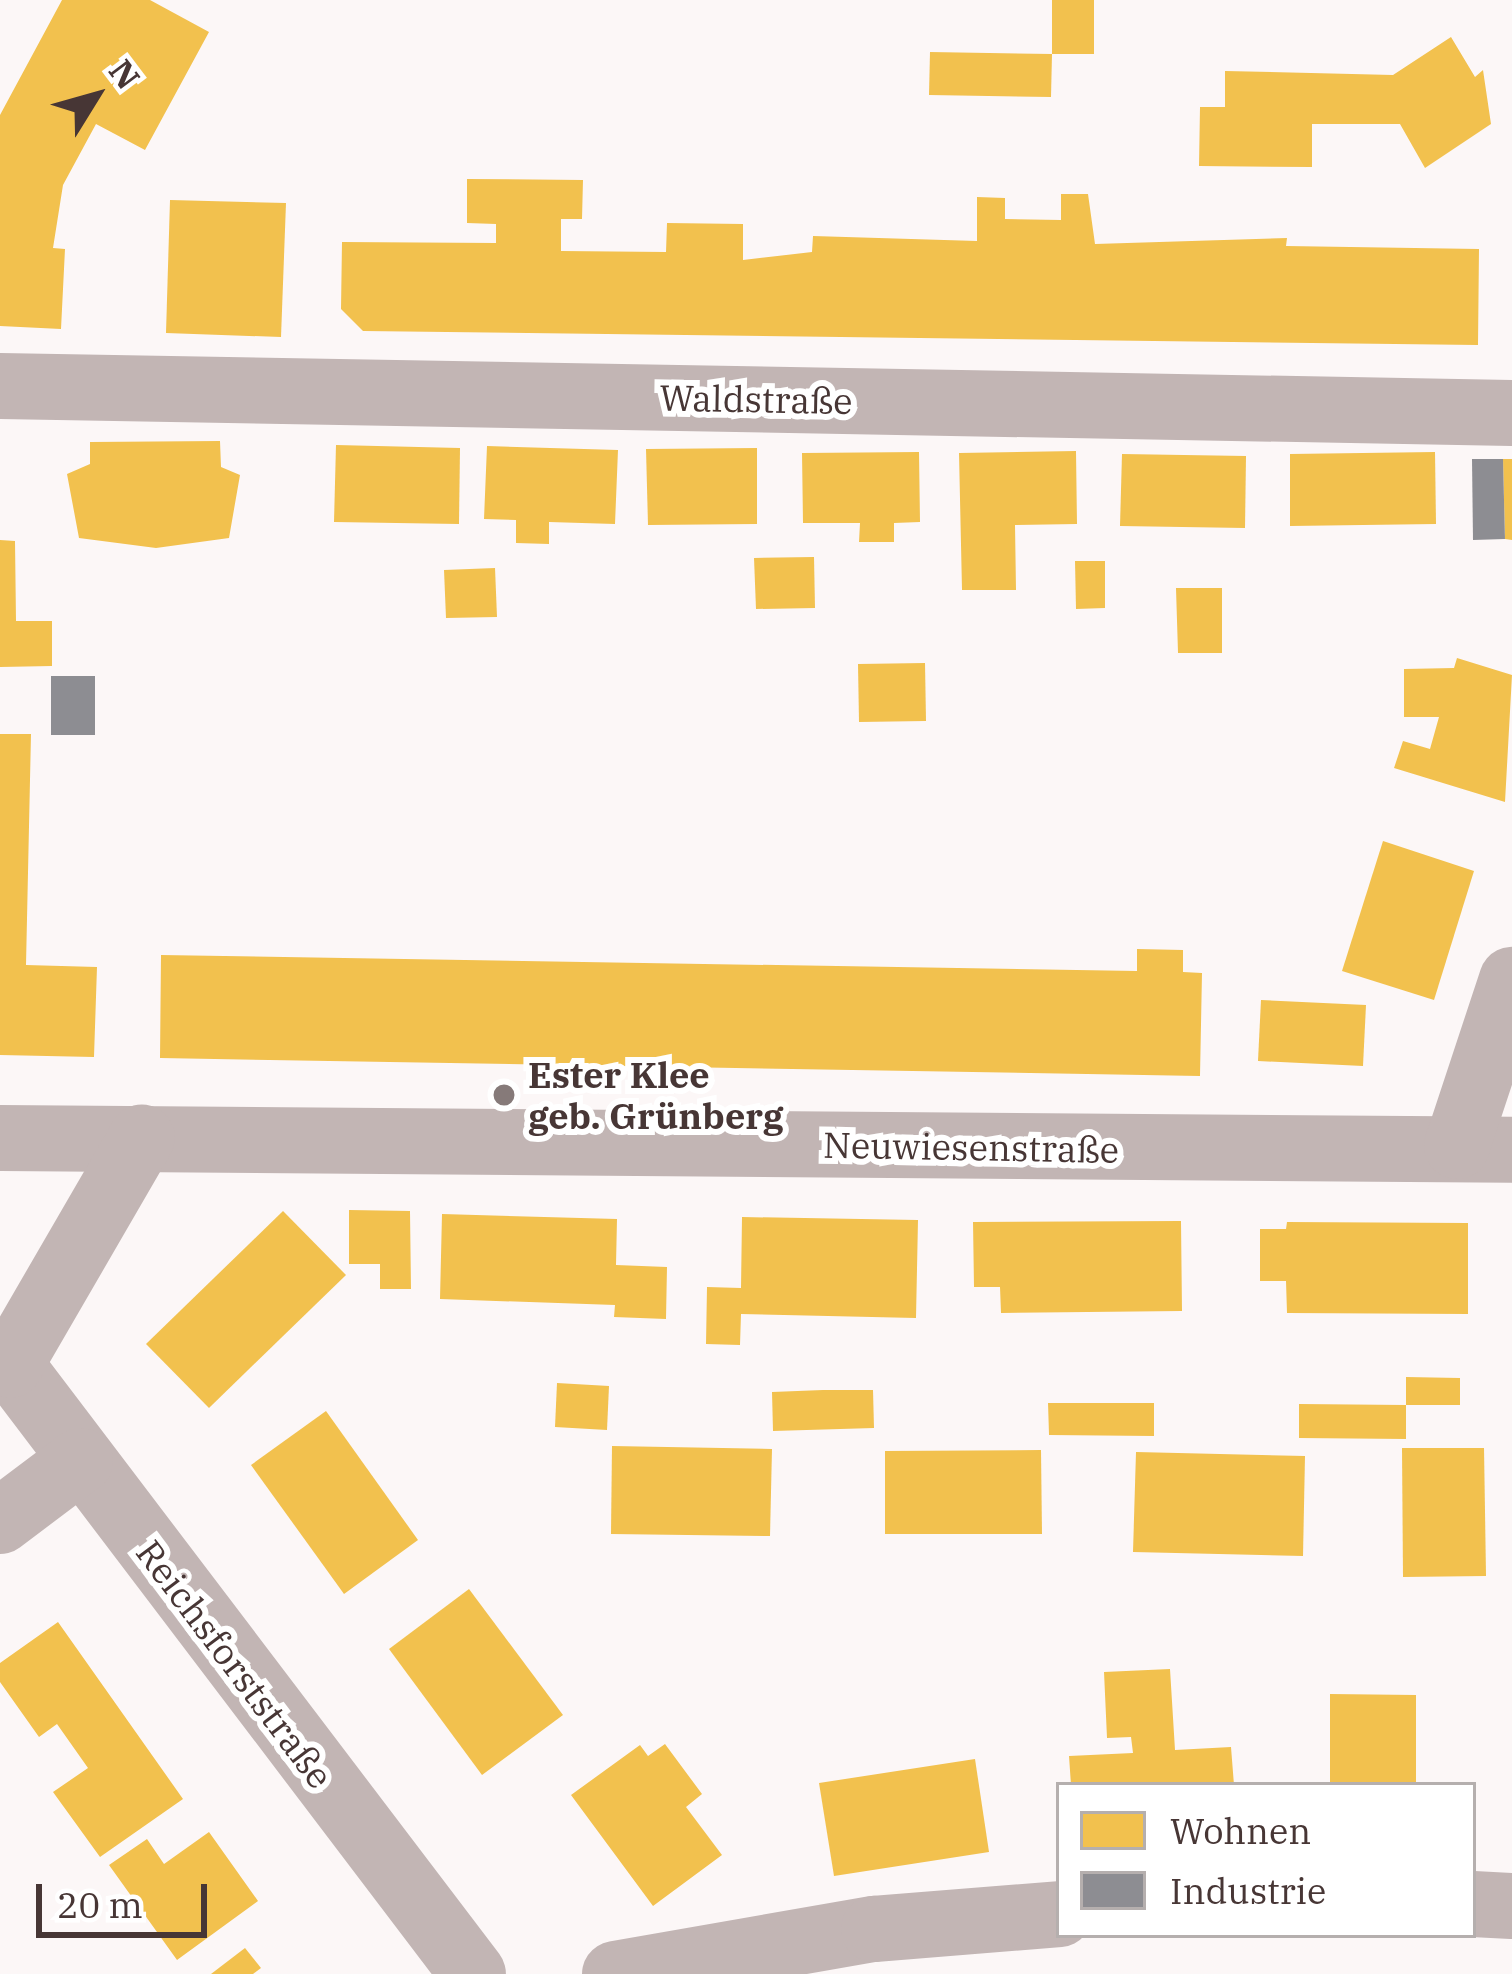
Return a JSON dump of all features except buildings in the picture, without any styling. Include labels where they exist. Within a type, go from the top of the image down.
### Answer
[{"type":"street","name":"Waldstraße","points":[[0,386],[1512,413]]},
{"type":"street","points":[[1485,1148],[1512,980]]},
{"type":"street","name":"Neuwiesenstraße","points":[[0,1138],[1485,1148]]},
{"type":"street","points":[[5,1358],[142,1138]]},
{"type":"street","name":"Reichsforststraße","points":[[5,1358],[473,1974]]},
{"type":"street","points":[[0,1521],[80,1461]]},
{"type":"street","points":[[1476,1904],[1512,1906]]},
{"type":"street","points":[[615,1974],[874,1929],[1056,1914]]},
{"type":"place","name":"Ester Klee geb. Grünberg","points":[[504,1095]]}]
